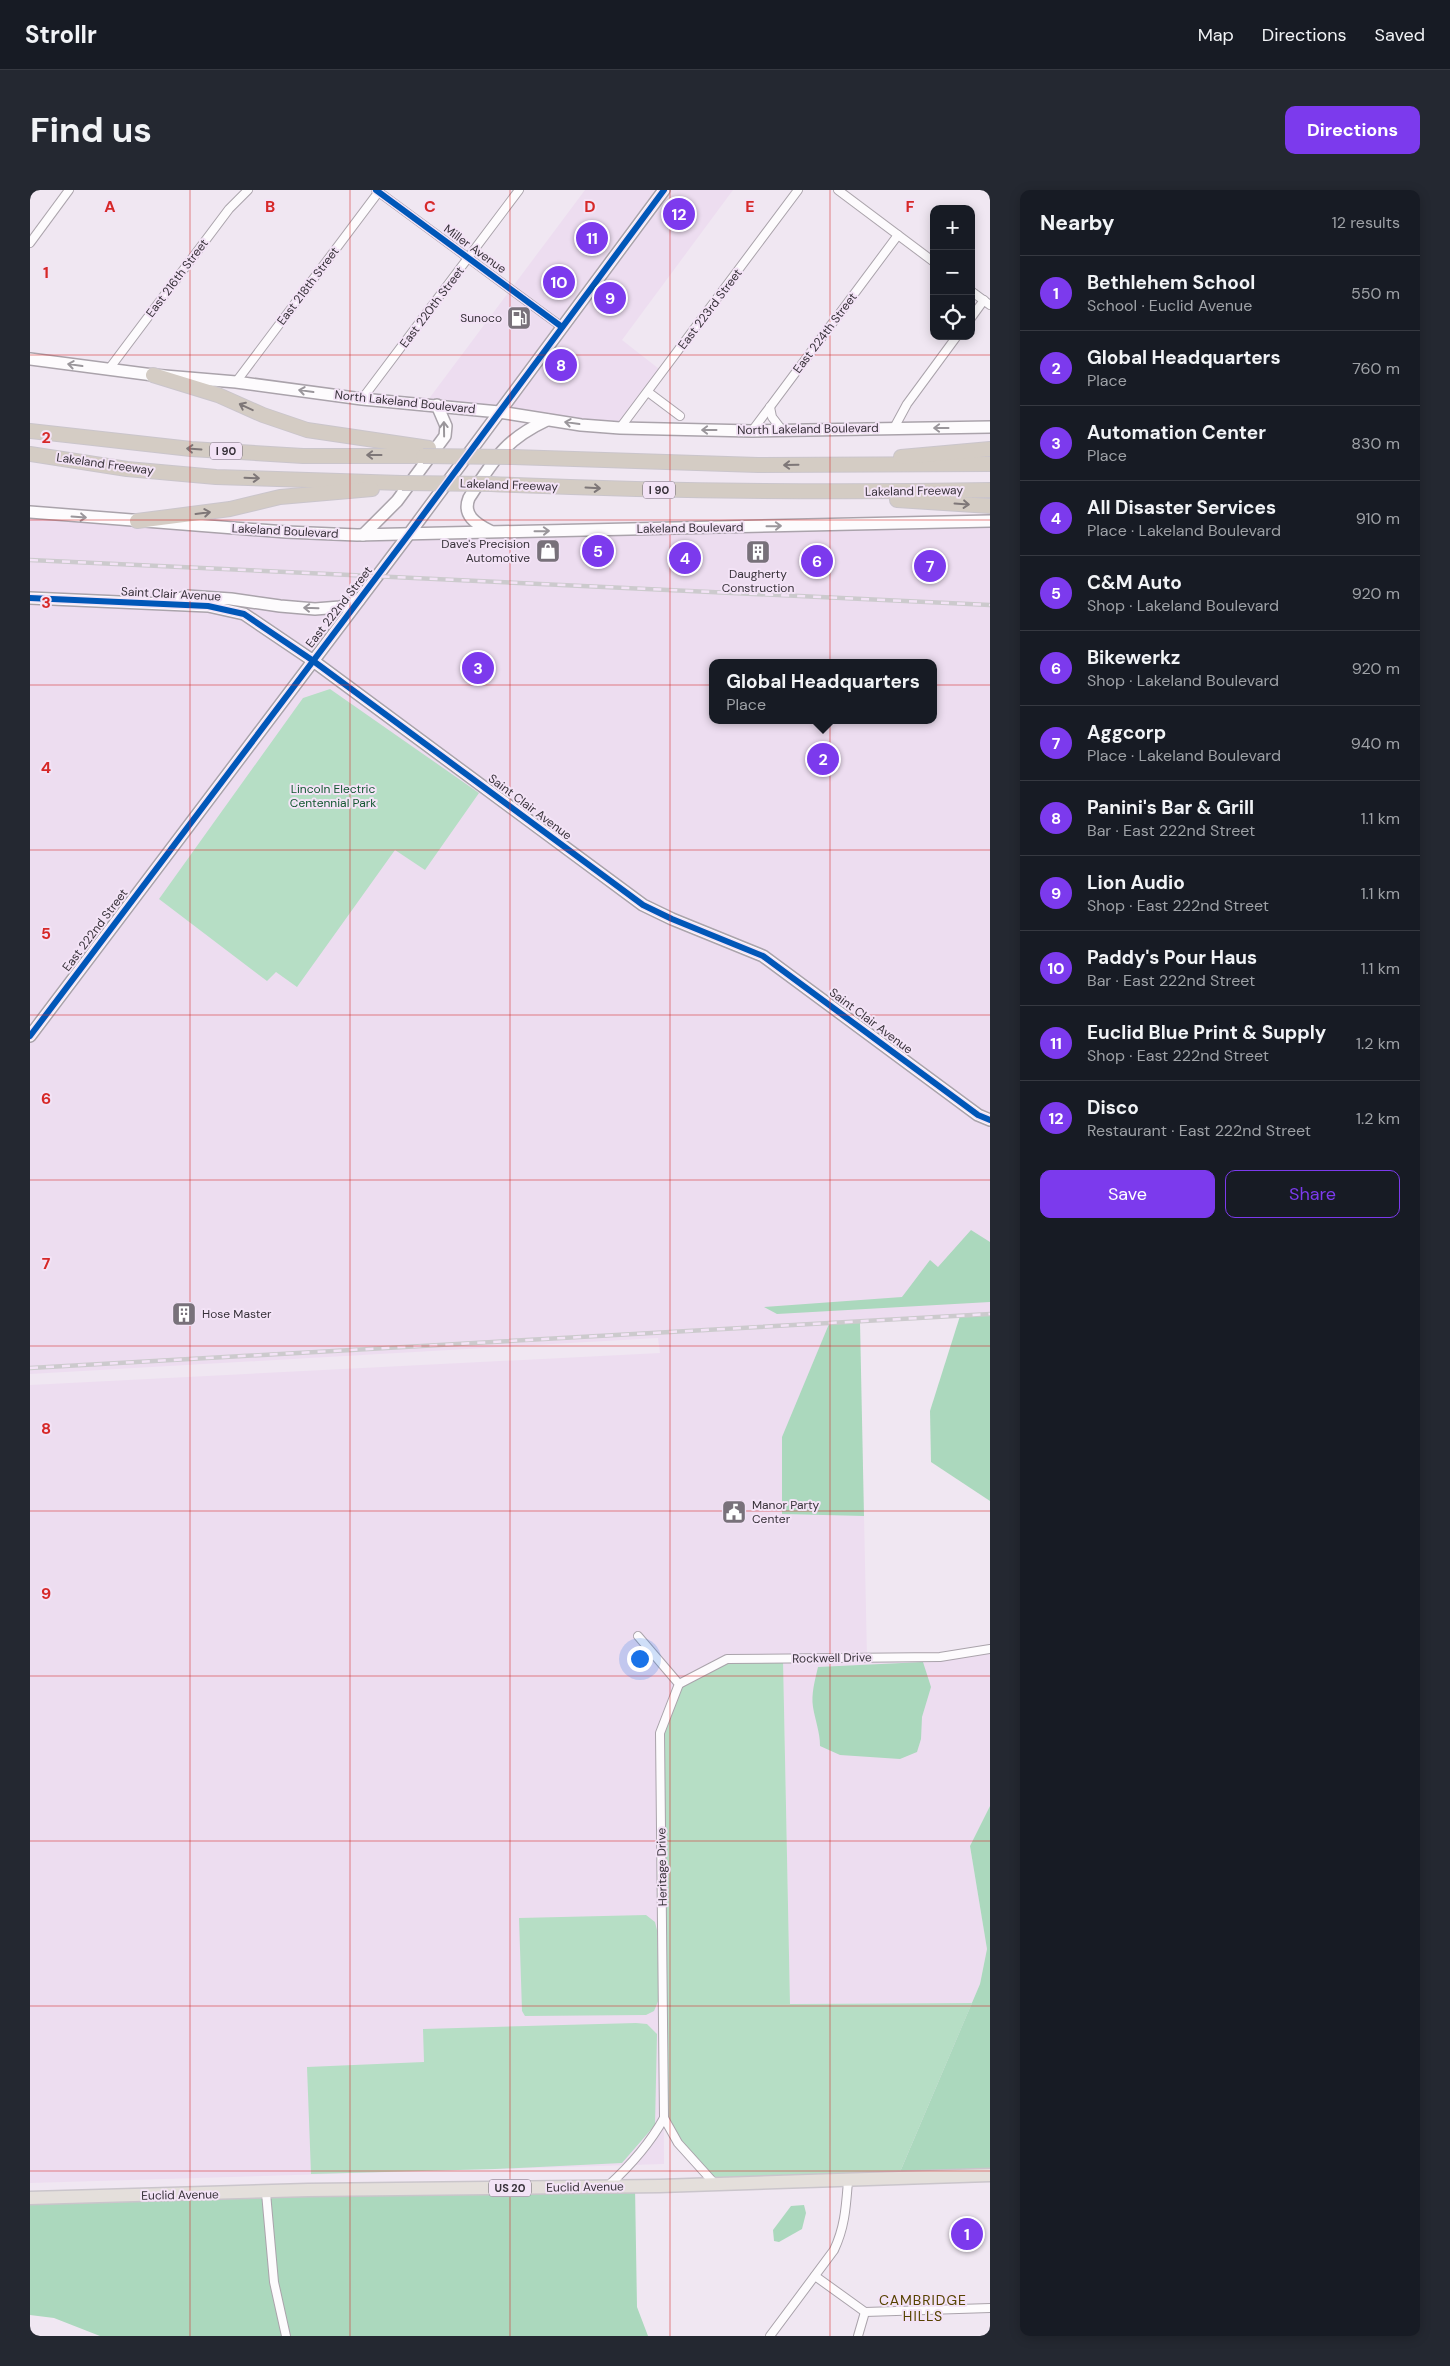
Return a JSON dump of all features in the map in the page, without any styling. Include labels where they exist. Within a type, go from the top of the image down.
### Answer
[{"type":"highway","points":[[153,375],[218,395],[263,415],[307,430],[426,452]]},
{"type":"highway","name":"Lakeland Freeway","points":[[30,430],[191,449],[303,456],[426,452],[513,457],[758,465],[990,464]]},
{"type":"highway","points":[[839,464],[937,452],[990,449]]},
{"type":"highway","name":"Lakeland Freeway","points":[[30,454],[127,469],[216,477],[642,490],[827,492],[990,490]]},
{"type":"highway","points":[[137,521],[230,509],[280,497],[370,490],[402,483]]},
{"type":"highway","points":[[827,492],[883,499],[990,506]]},
{"type":"main road","name":"Euclid Avenue","points":[[30,2198],[848,2181],[990,2175]]},
{"type":"street","points":[[30,243],[69,190]]},
{"type":"street","name":"East 216th Street","points":[[110,369],[229,209],[248,190]]},
{"type":"street","name":"East 220th Street","points":[[362,399],[519,190]]},
{"type":"street","name":"East 222nd Street","points":[[30,1036],[409,534],[664,190]]},
{"type":"street","name":"East 223rd Street","points":[[620,428],[798,190]]},
{"type":"street","points":[[838,190],[930,259]]},
{"type":"street","name":"Miller Avenue","points":[[378,191],[562,327]]},
{"type":"street","name":"East 218th Street","points":[[236,382],[378,191]]},
{"type":"street","name":"East 224th Street","points":[[752,430],[898,235]]},
{"type":"street","points":[[975,293],[987,302],[975,314]]},
{"type":"street","points":[[894,428],[907,404],[954,340]]},
{"type":"street","name":"North Lakeland Boulevard","points":[[30,359],[153,375],[236,382],[362,399],[499,412],[547,420],[620,428],[782,430],[990,427]]},
{"type":"street","points":[[648,392],[680,416]]},
{"type":"street","points":[[363,535],[398,501],[445,436],[446,426],[437,405]]},
{"type":"street","points":[[770,407],[772,417],[782,430]]},
{"type":"street","points":[[493,532],[471,519],[467,510],[469,498],[510,441],[525,430],[547,420]]},
{"type":"street","name":"Lakeland Boulevard","points":[[30,512],[286,532],[363,535],[990,521]]},
{"type":"street","points":[[168,604],[187,596],[231,598],[280,606],[315,609],[340,607],[359,600]]},
{"type":"street","name":"Saint Clair Avenue","points":[[30,598],[208,606],[244,614],[312,660],[643,905],[672,919],[763,956],[978,1116],[990,1120]]},
{"type":"street","points":[[638,1636],[679,1684]]},
{"type":"street","name":"Rockwell Drive","points":[[679,1684],[727,1659],[940,1656],[990,1649]]},
{"type":"street","name":"Heritage Drive","points":[[679,1684],[660,1733],[664,2118],[678,2143],[714,2184]]},
{"type":"street","points":[[607,2186],[631,2166],[653,2138],[664,2118]]},
{"type":"street","points":[[770,2336],[834,2250],[846,2216],[848,2181]]},
{"type":"street","points":[[266,2193],[274,2282],[286,2336]]},
{"type":"street","points":[[815,2276],[865,2312],[990,2308]]},
{"type":"street","points":[[858,2336],[865,2312]]},
{"type":"shaded area","points":[[585,190],[733,190],[622,340],[663,372],[620,428],[425,404]]},
{"type":"shaded area","points":[[30,512],[286,532],[990,521],[990,1314],[829,1324],[782,1514],[864,1516],[867,1657],[940,1657],[990,1649],[990,1806],[970,1846],[987,1949],[980,1984],[972,2003],[790,2004],[783,1659],[662,1728],[664,2164],[30,2183],[30,1385],[660,1353],[658,1338],[30,1374]]},
{"type":"green space","name":"Lincoln Electric Centennial Park","points":[[330,689],[479,793],[425,870],[395,850],[297,987],[276,972],[267,981],[159,899],[303,698]]},
{"type":"green space","points":[[971,1230],[990,1242],[990,1302],[777,1314],[764,1307],[902,1297],[930,1260],[938,1267]]},
{"type":"green space","points":[[990,1314],[990,1501],[931,1462],[930,1411],[960,1316]]},
{"type":"green space","points":[[860,1322],[864,1516],[782,1514],[782,1437],[829,1324]]},
{"type":"green space","points":[[783,1658],[790,2004],[972,2003],[897,2179],[715,2184],[678,2143],[664,2118],[660,1733],[679,1684],[727,1659]]},
{"type":"green space","points":[[923,1662],[931,1687],[922,1717],[921,1739],[917,1752],[900,1759],[840,1755],[820,1746],[813,1702],[818,1667]]},
{"type":"green space","points":[[990,1806],[990,2175],[897,2179],[980,1984],[987,1949],[970,1846]]},
{"type":"green space","points":[[646,1915],[655,1922],[657,1930],[659,1999],[654,2011],[646,2015],[525,2016],[522,2011],[519,1918]]},
{"type":"green space","points":[[647,2024],[657,2034],[655,2125],[622,2163],[495,2169],[311,2174],[307,2067],[424,2062],[423,2029]]},
{"type":"green space","points":[[635,2186],[637,2307],[648,2336],[100,2336],[54,2318],[30,2315],[30,2198]]},
{"type":"green space","points":[[804,2205],[806,2213],[802,2229],[779,2242],[774,2241],[773,2230],[791,2206]]},
{"type":"railway","points":[[30,560],[990,605]]},
{"type":"railway","points":[[30,1368],[990,1314]]},
{"type":"cycle path","points":[[376,190],[562,327]]},
{"type":"cycle path","points":[[30,1036],[409,534],[664,190]]},
{"type":"cycle path","points":[[30,598],[208,606],[244,614],[312,660],[643,905],[672,919],[763,956],[978,1115],[990,1120]]},
{"type":"place","name":"Disco","points":[[679,214]]},
{"type":"place","name":"Euclid Blue Print & Supply","points":[[592,238]]},
{"type":"place","name":"Paddy's Pour Haus","points":[[559,282]]},
{"type":"place","name":"Lion Audio","points":[[610,298]]},
{"type":"place","name":"Sunoco","points":[[519,318]]},
{"type":"place","name":"Panini's Bar & Grill","points":[[561,365]]},
{"type":"place","name":"Dave's Precision Automotive","points":[[548,551]]},
{"type":"place","name":"C&M Auto","points":[[598,551]]},
{"type":"place","name":"Daugherty Construction","points":[[758,552]]},
{"type":"place","name":"All Disaster Services","points":[[685,558]]},
{"type":"place","name":"Bikewerkz","points":[[817,561]]},
{"type":"place","name":"Aggcorp","points":[[930,566]]},
{"type":"place","name":"Automation Center","points":[[478,668]]},
{"type":"place","name":"Global Headquarters","points":[[823,759]]},
{"type":"place","name":"Hose Master","points":[[184,1314]]},
{"type":"place","name":"Manor Party Center","points":[[734,1512]]},
{"type":"place","name":"Bethlehem School","points":[[967,2234]]},
{"type":"district","name":"CAMBRIDGE HILLS","points":[[923,2308]]}]
